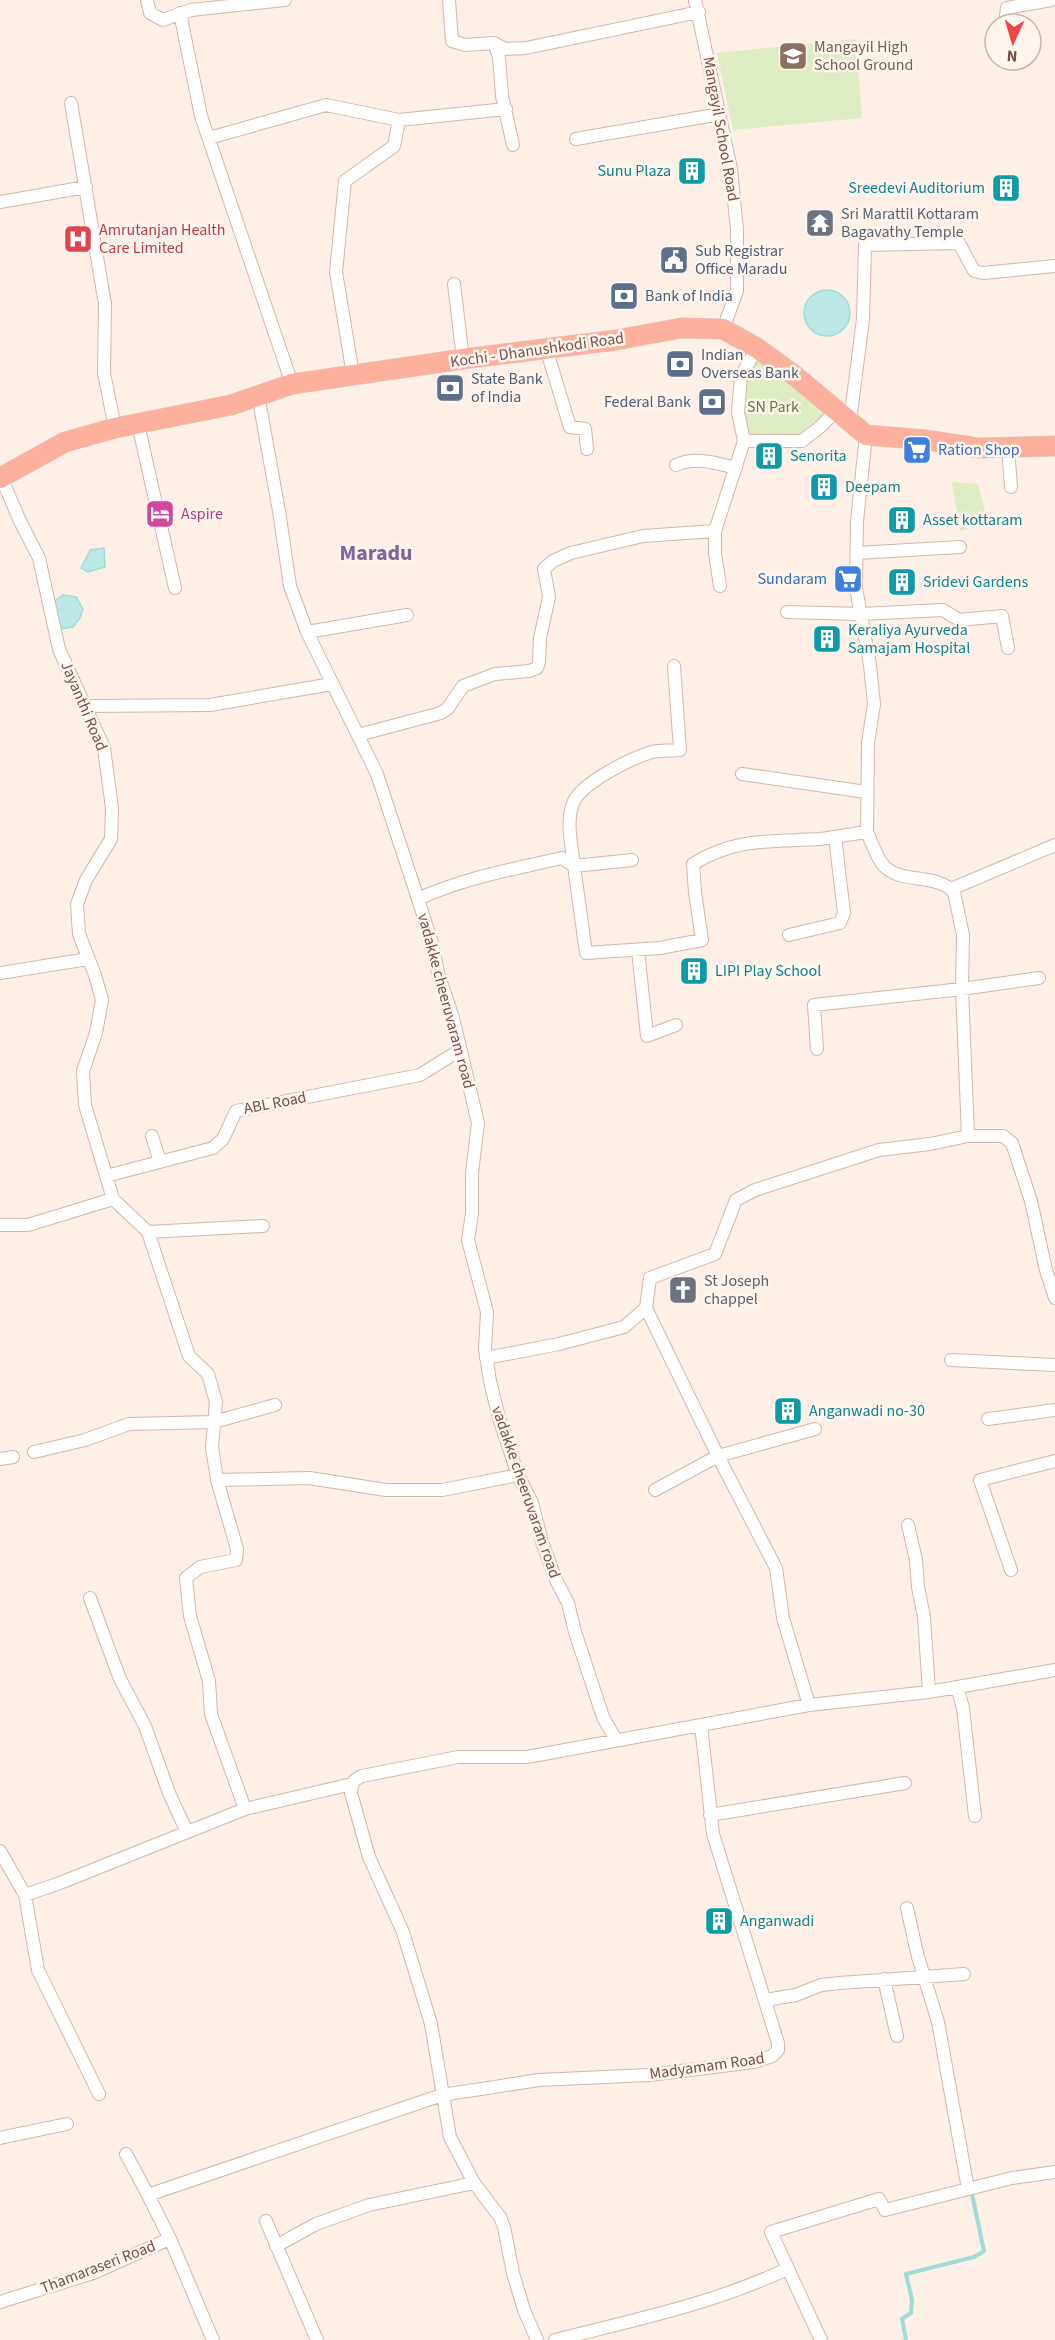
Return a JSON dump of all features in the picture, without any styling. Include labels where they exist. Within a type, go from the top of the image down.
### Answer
[{"type":"highway","name":"Kochi - Dhanushkodi Road","points":[[1,477],[65,442],[115,428],[231,405],[292,384],[616,340],[681,328],[723,329],[757,348],[866,435]]},
{"type":"highway","points":[[866,435],[927,440],[978,448],[1055,446]]},
{"type":"street","points":[[147,0],[150,13],[163,20],[191,10],[285,0]]},
{"type":"street","points":[[449,0],[452,41],[465,45],[494,43],[505,49],[525,48],[697,6]]},
{"type":"street","points":[[1006,12],[1007,8],[1052,0]]},
{"type":"street","name":"Mangayil School Road","points":[[697,6],[731,169],[737,291],[723,329]]},
{"type":"street","points":[[180,14],[198,105],[292,384]]},
{"type":"street","points":[[494,43],[499,57],[502,96],[513,145]]},
{"type":"street","points":[[71,103],[105,304],[104,373],[115,428]]},
{"type":"street","points":[[209,138],[326,105],[399,120],[506,109]]},
{"type":"street","points":[[576,139],[720,114]]},
{"type":"street","points":[[353,375],[336,272],[345,182],[394,146],[399,120]]},
{"type":"street","points":[[0,202],[86,187]]},
{"type":"street","points":[[744,441],[802,441],[820,427],[843,416],[863,319],[865,244],[959,243],[974,271],[983,273],[1055,266]]},
{"type":"street","points":[[454,284],[463,359]]},
{"type":"street","points":[[546,348],[570,427],[585,429],[587,449]]},
{"type":"street","points":[[720,586],[715,553],[715,531],[744,441],[738,412],[741,376],[757,348]]},
{"type":"street","points":[[258,395],[290,586],[307,632],[377,774],[418,899]]},
{"type":"street","points":[[138,424],[175,588]]},
{"type":"street","points":[[866,435],[857,520],[856,588],[870,665],[874,704],[868,743],[867,832],[878,857],[886,868],[898,874],[940,884],[954,892],[963,935],[962,989],[968,1136]]},
{"type":"street","points":[[1008,447],[1011,487]]},
{"type":"street","points":[[676,465],[686,460],[710,462],[736,468]]},
{"type":"street","name":"Jayanthi Road","points":[[1,477],[39,558],[59,649],[104,748],[112,808],[111,839],[86,880],[77,904],[79,934],[102,1000],[96,1033],[83,1071],[82,1081],[86,1111],[113,1199]]},
{"type":"street","points":[[358,735],[441,713],[448,708],[463,686],[478,680],[495,674],[529,671],[537,668],[540,638],[549,597],[544,569],[553,561],[571,553],[643,536],[715,531]]},
{"type":"street","points":[[856,553],[960,547]]},
{"type":"street","points":[[787,612],[860,614],[943,610],[959,620],[1002,616],[1008,648]]},
{"type":"street","points":[[307,632],[407,615]]},
{"type":"street","points":[[674,666],[680,750],[653,752],[612,770],[586,787],[574,802],[570,820],[586,953],[660,948],[702,939],[693,864],[712,852],[747,842],[835,837],[867,832]]},
{"type":"street","points":[[86,706],[210,705],[332,684]]},
{"type":"street","points":[[742,774],[866,792]]},
{"type":"street","points":[[789,935],[840,923],[844,913],[835,837]]},
{"type":"street","points":[[951,889],[1055,845]]},
{"type":"street","name":"vadakke cheeruvaram road","points":[[616,1740],[603,1717],[575,1632],[568,1603],[556,1580],[542,1542],[532,1503],[518,1475],[499,1418],[486,1358],[487,1312],[468,1240],[478,1123],[453,1018],[418,899],[439,890],[494,874],[562,858],[574,866],[632,860]]},
{"type":"street","points":[[638,950],[647,1036],[676,1025]]},
{"type":"street","points":[[0,973],[88,959]]},
{"type":"street","points":[[817,1049],[814,1005],[1039,978]]},
{"type":"street","name":"ABL Road","points":[[106,1176],[213,1148],[223,1139],[236,1111],[420,1075],[460,1050]]},
{"type":"street","points":[[152,1136],[160,1162]]},
{"type":"street","points":[[808,1705],[783,1618],[777,1568],[718,1456],[646,1308],[651,1278],[715,1254],[736,1200],[755,1190],[879,1150],[930,1144],[968,1136],[1003,1136],[1012,1143],[1031,1201],[1050,1269],[1055,1298]]},
{"type":"street","points":[[0,1225],[28,1225],[113,1199],[148,1232],[189,1356],[208,1374],[216,1402],[212,1447],[217,1479],[237,1548],[236,1560],[200,1567],[186,1578],[190,1616],[209,1681],[211,1714],[245,1809]]},
{"type":"street","points":[[148,1232],[263,1226]]},
{"type":"street","points":[[486,1358],[559,1344],[624,1327],[646,1308]]},
{"type":"street","points":[[951,1360],[1055,1365]]},
{"type":"street","points":[[34,1452],[85,1440],[129,1424],[214,1422],[276,1405]]},
{"type":"street","points":[[988,1419],[1055,1410]]},
{"type":"street","points":[[655,1490],[718,1456],[814,1429]]},
{"type":"street","points":[[0,1459],[13,1457]]},
{"type":"street","points":[[1011,1570],[980,1480],[1055,1461]]},
{"type":"street","points":[[217,1479],[309,1478],[386,1490],[442,1490],[518,1475]]},
{"type":"street","points":[[908,1526],[916,1560],[924,1617],[929,1692]]},
{"type":"street","points":[[90,1598],[120,1679],[145,1726],[169,1793],[187,1832]]},
{"type":"street","points":[[25,1895],[60,1884],[245,1809],[351,1784],[362,1776],[428,1761],[458,1757],[527,1757],[808,1705],[929,1692],[1055,1670]]},
{"type":"street","points":[[957,1687],[963,1708],[975,1816]]},
{"type":"street","name":"Madyamam Road","points":[[442,2095],[539,2080],[649,2075],[754,2062],[772,2056],[778,2050],[765,2000],[717,1849],[710,1815],[701,1725]]},
{"type":"street","points":[[710,1815],[905,1783]]},
{"type":"street","points":[[351,1784],[351,1792],[369,1857],[403,1932],[431,2024],[450,2137],[474,2183],[495,2210],[504,2227],[513,2273],[524,2310],[537,2340]]},
{"type":"street","points":[[0,1851],[25,1895],[38,1970],[99,2094]]},
{"type":"street","points":[[907,1908],[938,2022],[968,2189]]},
{"type":"street","points":[[765,2000],[796,1995],[822,1985],[964,1974]]},
{"type":"street","points":[[884,1980],[897,2036]]},
{"type":"street","points":[[148,2195],[442,2095]]},
{"type":"street","points":[[0,2138],[67,2124]]},
{"type":"street","points":[[126,2154],[171,2241]]},
{"type":"street","points":[[821,2340],[771,2232],[879,2199],[885,2210],[1012,2178],[1055,2172]]},
{"type":"street","points":[[276,2246],[316,2224],[369,2205],[474,2183]]},
{"type":"street","points":[[266,2221],[317,2340]]},
{"type":"street","name":"Thamaraseri Road","points":[[0,2302],[93,2273],[166,2240],[171,2241],[213,2340]]},
{"type":"street","points":[[555,2340],[673,2311],[754,2284],[787,2269]]},
{"type":"green space","points":[[856,39],[862,118],[733,130],[717,53]]},
{"type":"green space","name":"SN Park","points":[[757,361],[812,400],[823,413],[821,421],[798,435],[757,440],[742,424],[743,384]]},
{"type":"green space","points":[[952,482],[978,484],[988,523],[960,531]]},
{"type":"water","points":[[827,290],[843,297],[850,313],[843,329],[827,336],[811,329],[804,313],[811,297]]},
{"type":"water","points":[[104,548],[105,567],[88,572],[81,568],[90,550]]},
{"type":"water","points":[[63,595],[76,597],[83,609],[73,627],[54,630],[52,603]]},
{"type":"waterway","points":[[906,2340],[902,2319],[911,2313],[912,2300],[906,2274],[974,2257],[984,2251],[972,2194]]},
{"type":"place","name":"Mangayil High School Ground","points":[[793,56]]},
{"type":"place","name":"Sunu Plaza","points":[[692,171]]},
{"type":"place","name":"Sreedevi Auditorium","points":[[1006,188]]},
{"type":"place","name":"Sri Marattil Kottaram Bagavathy Temple","points":[[820,223]]},
{"type":"place","name":"Amrutanjan Health Care Limited","points":[[78,239]]},
{"type":"place","name":"Sub Registrar Office Maradu","points":[[674,260]]},
{"type":"place","name":"Bank of India","points":[[624,296]]},
{"type":"place","name":"Indian Overseas Bank","points":[[680,364]]},
{"type":"place","name":"State Bank of India","points":[[450,388]]},
{"type":"place","name":"Federal Bank","points":[[712,402]]},
{"type":"place","name":"Ration Shop","points":[[917,450]]},
{"type":"place","name":"Senorita","points":[[769,456]]},
{"type":"place","name":"Deepam","points":[[824,487]]},
{"type":"place","name":"Aspire","points":[[160,514]]},
{"type":"place","name":"Asset kottaram","points":[[902,520]]},
{"type":"place","name":"Sundaram","points":[[848,579]]},
{"type":"place","name":"Sridevi Gardens","points":[[902,582]]},
{"type":"place","name":"Keraliya Ayurveda Samajam Hospital","points":[[827,639]]},
{"type":"place","name":"LIPI Play School","points":[[694,971]]},
{"type":"place","name":"St Joseph chappel","points":[[683,1290]]},
{"type":"place","name":"Anganwadi no-30","points":[[788,1411]]},
{"type":"place","name":"Anganwadi","points":[[719,1921]]},
{"type":"district","name":"Maradu","points":[[376,553]]}]
